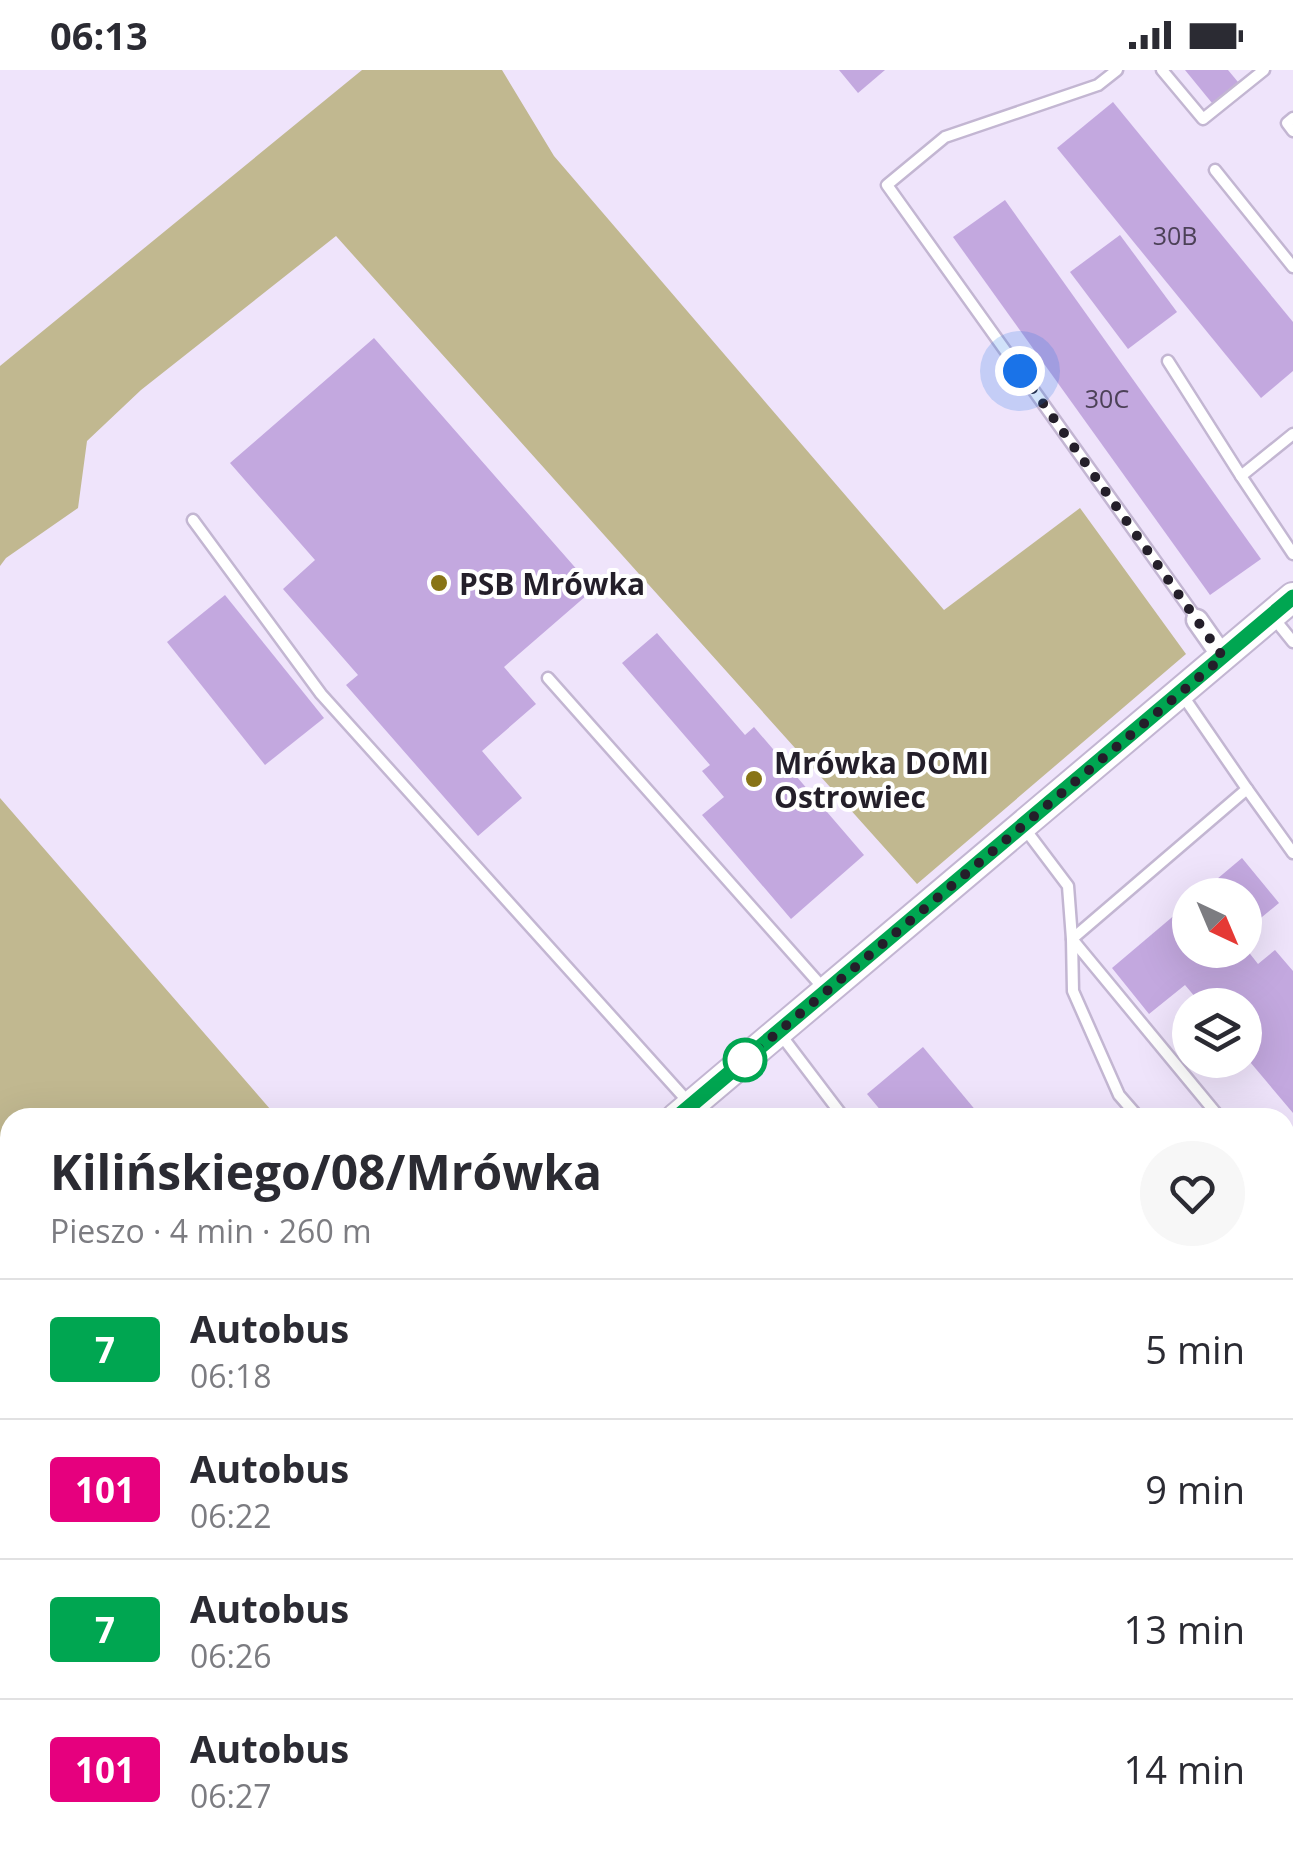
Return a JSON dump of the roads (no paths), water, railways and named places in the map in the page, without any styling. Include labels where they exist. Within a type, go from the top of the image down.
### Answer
[{"type":"street","points":[[687,1108],[1293,597]]},
{"type":"street","points":[[1197,620],[1223,657]]},
{"type":"lane","points":[[1117,70],[1098,85],[945,138],[887,185],[1197,620]]},
{"type":"lane","points":[[1162,70],[1203,118],[1264,70]]},
{"type":"lane","points":[[1293,118],[1287,123],[1293,131]]},
{"type":"lane","points":[[1215,170],[1293,267]]},
{"type":"lane","points":[[1168,361],[1293,554]]},
{"type":"lane","points":[[1242,476],[1293,434]]},
{"type":"lane","points":[[193,520],[321,694],[680,1108]]},
{"type":"lane","points":[[1271,615],[1293,642]]},
{"type":"lane","points":[[548,678],[826,991]]},
{"type":"lane","points":[[1180,692],[1293,853]]},
{"type":"lane","points":[[1072,939],[1248,788]]},
{"type":"lane","points":[[1021,825],[1068,886],[1073,992],[1118,1094],[1130,1108]]},
{"type":"lane","points":[[1072,939],[1212,1108]]},
{"type":"lane","points":[[778,1032],[836,1108]]},
{"type":"place","name":"PSB Mrówka","points":[[439,583]]},
{"type":"place","name":"Mrówka DOMI Ostrowiec","points":[[754,779]]}]
